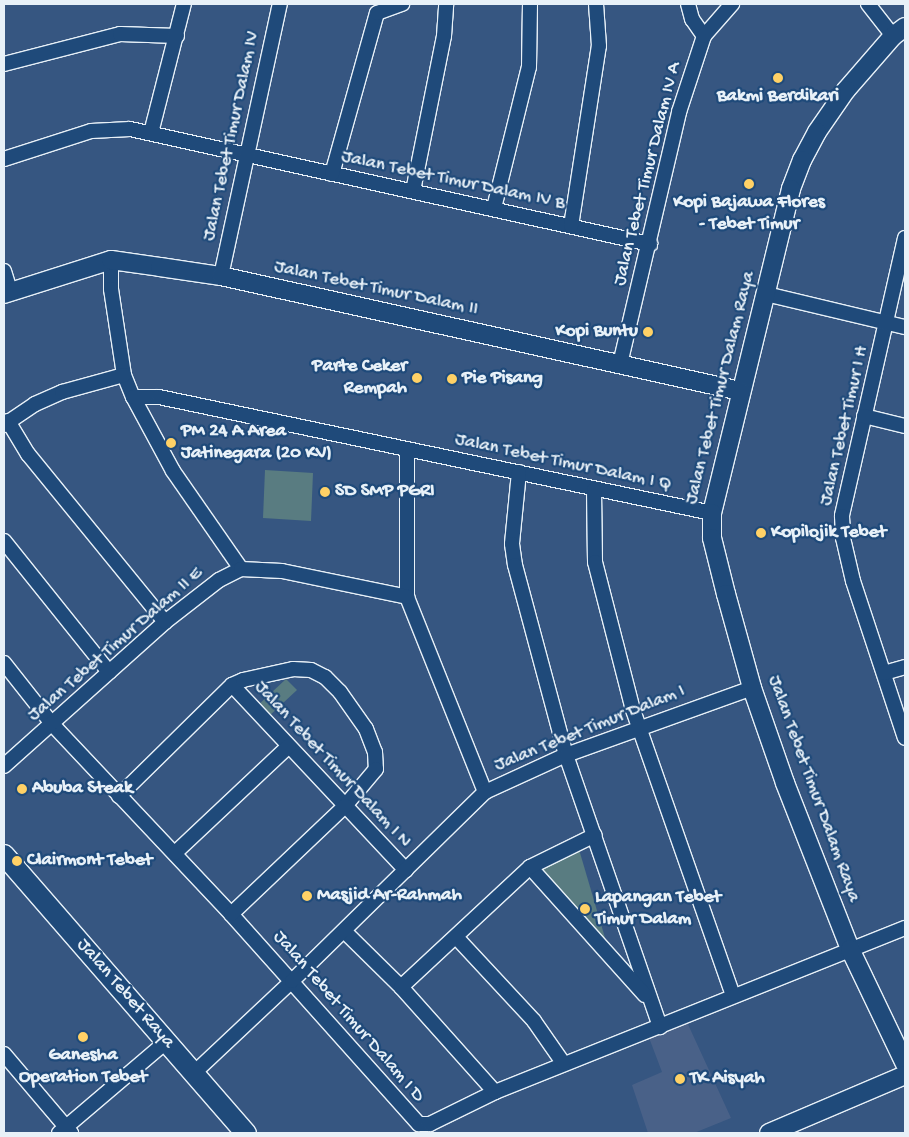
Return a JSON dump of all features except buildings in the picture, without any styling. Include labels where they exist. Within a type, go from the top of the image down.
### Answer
[{"type":"main road","name":"Jalan Tebet Raya","points":[[4,855],[246,1133]]},
{"type":"street","points":[[151,133],[184,4]]},
{"type":"street","name":"Jalan Tebet Timur Dalam IV","points":[[221,276],[280,4]]},
{"type":"street","points":[[332,174],[378,13],[402,4]]},
{"type":"street","points":[[414,191],[444,36],[446,4]]},
{"type":"street","points":[[494,208],[529,67],[530,4]]},
{"type":"street","points":[[570,226],[598,51],[596,4]]},
{"type":"street","points":[[688,4],[692,19],[704,36]]},
{"type":"street","name":"Jalan Tebet Timur Dalam IV A","points":[[620,364],[650,244],[679,112],[704,36],[732,4]]},
{"type":"street","points":[[868,4],[899,32]]},
{"type":"street","name":"Jalan Tebet Timur Dalam Raya","points":[[899,32],[846,90],[817,132],[802,160],[791,189],[740,391],[712,512],[712,538],[752,688],[785,783],[850,949],[905,1064]]},
{"type":"street","points":[[4,64],[120,34],[177,36]]},
{"type":"street","name":"Jalan Tebet Timur Dalam IV B","points":[[4,159],[91,131],[107,128],[151,133],[650,244]]},
{"type":"street","name":"Jalan Tebet Timur I H","points":[[905,238],[842,516],[843,538],[853,581],[905,738]]},
{"type":"street","points":[[112,260],[111,289],[124,375],[133,397],[174,470],[241,569]]},
{"type":"street","name":"Jalan Tebet Timur Dalam II","points":[[7,292],[112,260],[221,276],[740,391]]},
{"type":"street","points":[[4,271],[7,292]]},
{"type":"street","points":[[766,294],[905,327]]},
{"type":"street","points":[[124,375],[62,392],[35,404],[6,423],[28,454],[165,622]]},
{"type":"street","name":"Jalan Tebet Timur Dalam I Q","points":[[133,397],[159,397],[519,472],[594,490],[712,512]]},
{"type":"street","points":[[864,416],[905,426]]},
{"type":"street","points":[[407,449],[408,597],[485,792]]},
{"type":"street","points":[[519,472],[512,544],[514,565],[566,755],[595,835],[648,998],[660,1027]]},
{"type":"street","points":[[594,490],[595,562],[638,727],[733,995]]},
{"type":"street","points":[[4,541],[109,672]]},
{"type":"street","name":"Jalan Tebet Timur Dalam II E","points":[[4,766],[53,725],[165,622],[219,580],[241,569],[282,571],[408,597]]},
{"type":"street","name":"Jalan Tebet Timur Dalam I D","points":[[4,663],[53,725],[175,853],[420,1124],[430,1124],[495,1092],[660,1027],[733,995],[905,928]]},
{"type":"street","points":[[884,673],[905,667]]},
{"type":"street","points":[[119,796],[232,685],[269,673],[311,670],[325,677],[340,692],[366,728],[375,752],[376,769],[345,806],[231,914]]},
{"type":"street","name":"Jalan Tebet Timur Dalam I N","points":[[232,685],[406,870]]},
{"type":"street","name":"Jalan Tebet Timur Dalam I","points":[[194,1073],[344,931],[485,792],[566,755],[638,727],[752,688]]},
{"type":"street","points":[[175,853],[289,746]]},
{"type":"street","points":[[401,987],[457,938],[530,867],[595,835]]},
{"type":"street","points":[[530,867],[648,998]]},
{"type":"street","points":[[344,931],[401,987],[495,1092]]},
{"type":"street","points":[[457,938],[534,1021],[564,1064]]},
{"type":"street","points":[[4,1054],[66,1132],[166,1042]]},
{"type":"street","points":[[769,1133],[905,1075]]},
{"type":"shaded area","name":"TK Aisyah","points":[[686,1020],[731,1118],[694,1133],[648,1133],[632,1085],[662,1072],[648,1035]]},
{"type":"green space","points":[[265,470],[313,473],[311,521],[263,518]]},
{"type":"green space","points":[[286,679],[297,690],[268,717],[257,706]]},
{"type":"green space","name":"Lapangan Tebet Timur Dalam","points":[[578,846],[608,948],[542,869]]},
{"type":"place","name":"Bakmi Berdikari","points":[[778,78]]},
{"type":"place","name":"Kopi Bajawa Flores - Tebet Timur","points":[[749,184]]},
{"type":"place","name":"Kopi Buntu","points":[[648,332]]},
{"type":"place","name":"Parte Ceker Rempah","points":[[417,378]]},
{"type":"place","name":"Pie Pisang","points":[[452,379]]},
{"type":"place","name":"PM 24 A Area Jatinegara (20 KV)","points":[[171,443]]},
{"type":"place","name":"SD SMP PGRI","points":[[325,492]]},
{"type":"place","name":"Kopilojik Tebet","points":[[761,533]]},
{"type":"place","name":"Abuba Steak","points":[[22,789]]},
{"type":"place","name":"Clairmont Tebet","points":[[17,861]]},
{"type":"place","name":"Masjid Ar-Rahmah","points":[[307,896]]},
{"type":"place","name":"Lapangan Tebet Timur Dalam","points":[[585,909]]},
{"type":"place","name":"Ganesha Operation Tebet","points":[[83,1037]]},
{"type":"place","name":"TK Aisyah","points":[[680,1079]]}]
